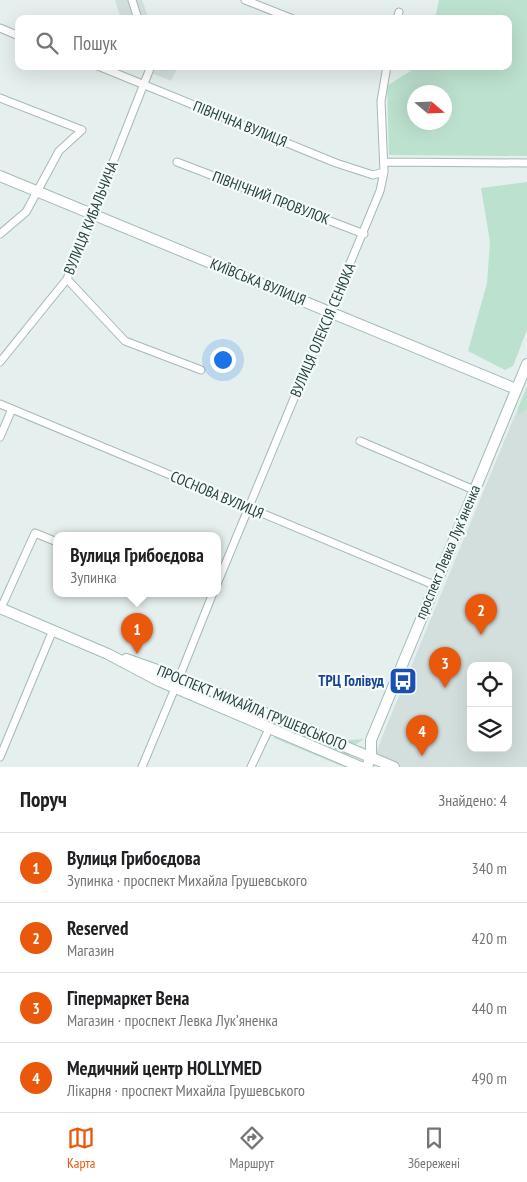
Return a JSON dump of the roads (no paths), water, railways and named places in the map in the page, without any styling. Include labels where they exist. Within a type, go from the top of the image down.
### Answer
[{"type":"main road","name":"КИЇВСЬКА ВУЛИЦЯ","points":[[0,176],[516,389]]},
{"type":"main road","name":"проспект Левка Лукʼяненка","points":[[357,766],[360,752],[371,740],[527,364]]},
{"type":"main road","name":"ПРОСПЕКТ МИХАЙЛА ГРУШЕВСЬКОГО","points":[[0,608],[177,683],[371,756],[394,767]]},
{"type":"main road","name":"ПРОСПЕКТ МИХАЙЛА ГРУШЕВСЬКОГО","points":[[177,683],[269,728],[357,766]]},
{"type":"main road","name":"проспект Левка Лукʼяненка","points":[[367,767],[371,756],[371,740]]},
{"type":"street","points":[[132,0],[137,15]]},
{"type":"street","points":[[245,0],[283,15]]},
{"type":"street","points":[[0,28],[15,34]]},
{"type":"street","name":"ПІВНІЧНА ВУЛИЦЯ","points":[[107,70],[336,163],[373,175],[384,172]]},
{"type":"street","name":"ВУЛИЦЯ КИБАЛЬЧИЧА","points":[[0,362],[67,279],[94,215],[149,70]]},
{"type":"street","name":"ВУЛИЦЯ ОЛЕКСІЯ СЕНЮКА","points":[[221,574],[330,311],[364,234],[380,191],[384,172],[381,101],[385,70]]},
{"type":"street","points":[[0,98],[82,130],[59,151],[26,212],[0,234]]},
{"type":"street","name":"ПІВНІЧНИЙ ПРОВУЛОК","points":[[177,162],[364,234]]},
{"type":"street","points":[[384,162],[527,163]]},
{"type":"street","points":[[67,279],[125,342],[201,370]]},
{"type":"street","name":"СОСНОВА ВУЛИЦЯ","points":[[0,404],[434,585]]},
{"type":"street","points":[[0,437],[12,409]]},
{"type":"street","points":[[360,441],[474,490]]},
{"type":"street","name":"ПРОСПЕКТ МИХАЙЛА ГРУШЕВСЬКОГО","points":[[0,608],[35,533],[53,540]]},
{"type":"street","points":[[142,767],[211,597]]},
{"type":"street","points":[[0,757],[53,630]]},
{"type":"street","points":[[251,767],[269,728]]},
{"type":"place","name":"Reserved","points":[[481,635]]},
{"type":"place","name":"Вулиця Грибоєдова","points":[[137,654]]},
{"type":"place","name":"ТРЦ Голівуд","points":[[403,681]]},
{"type":"place","name":"Гіпермаркет Вена","points":[[445,688]]},
{"type":"place","name":"Медичний центр HOLLYMED","points":[[422,756]]}]
